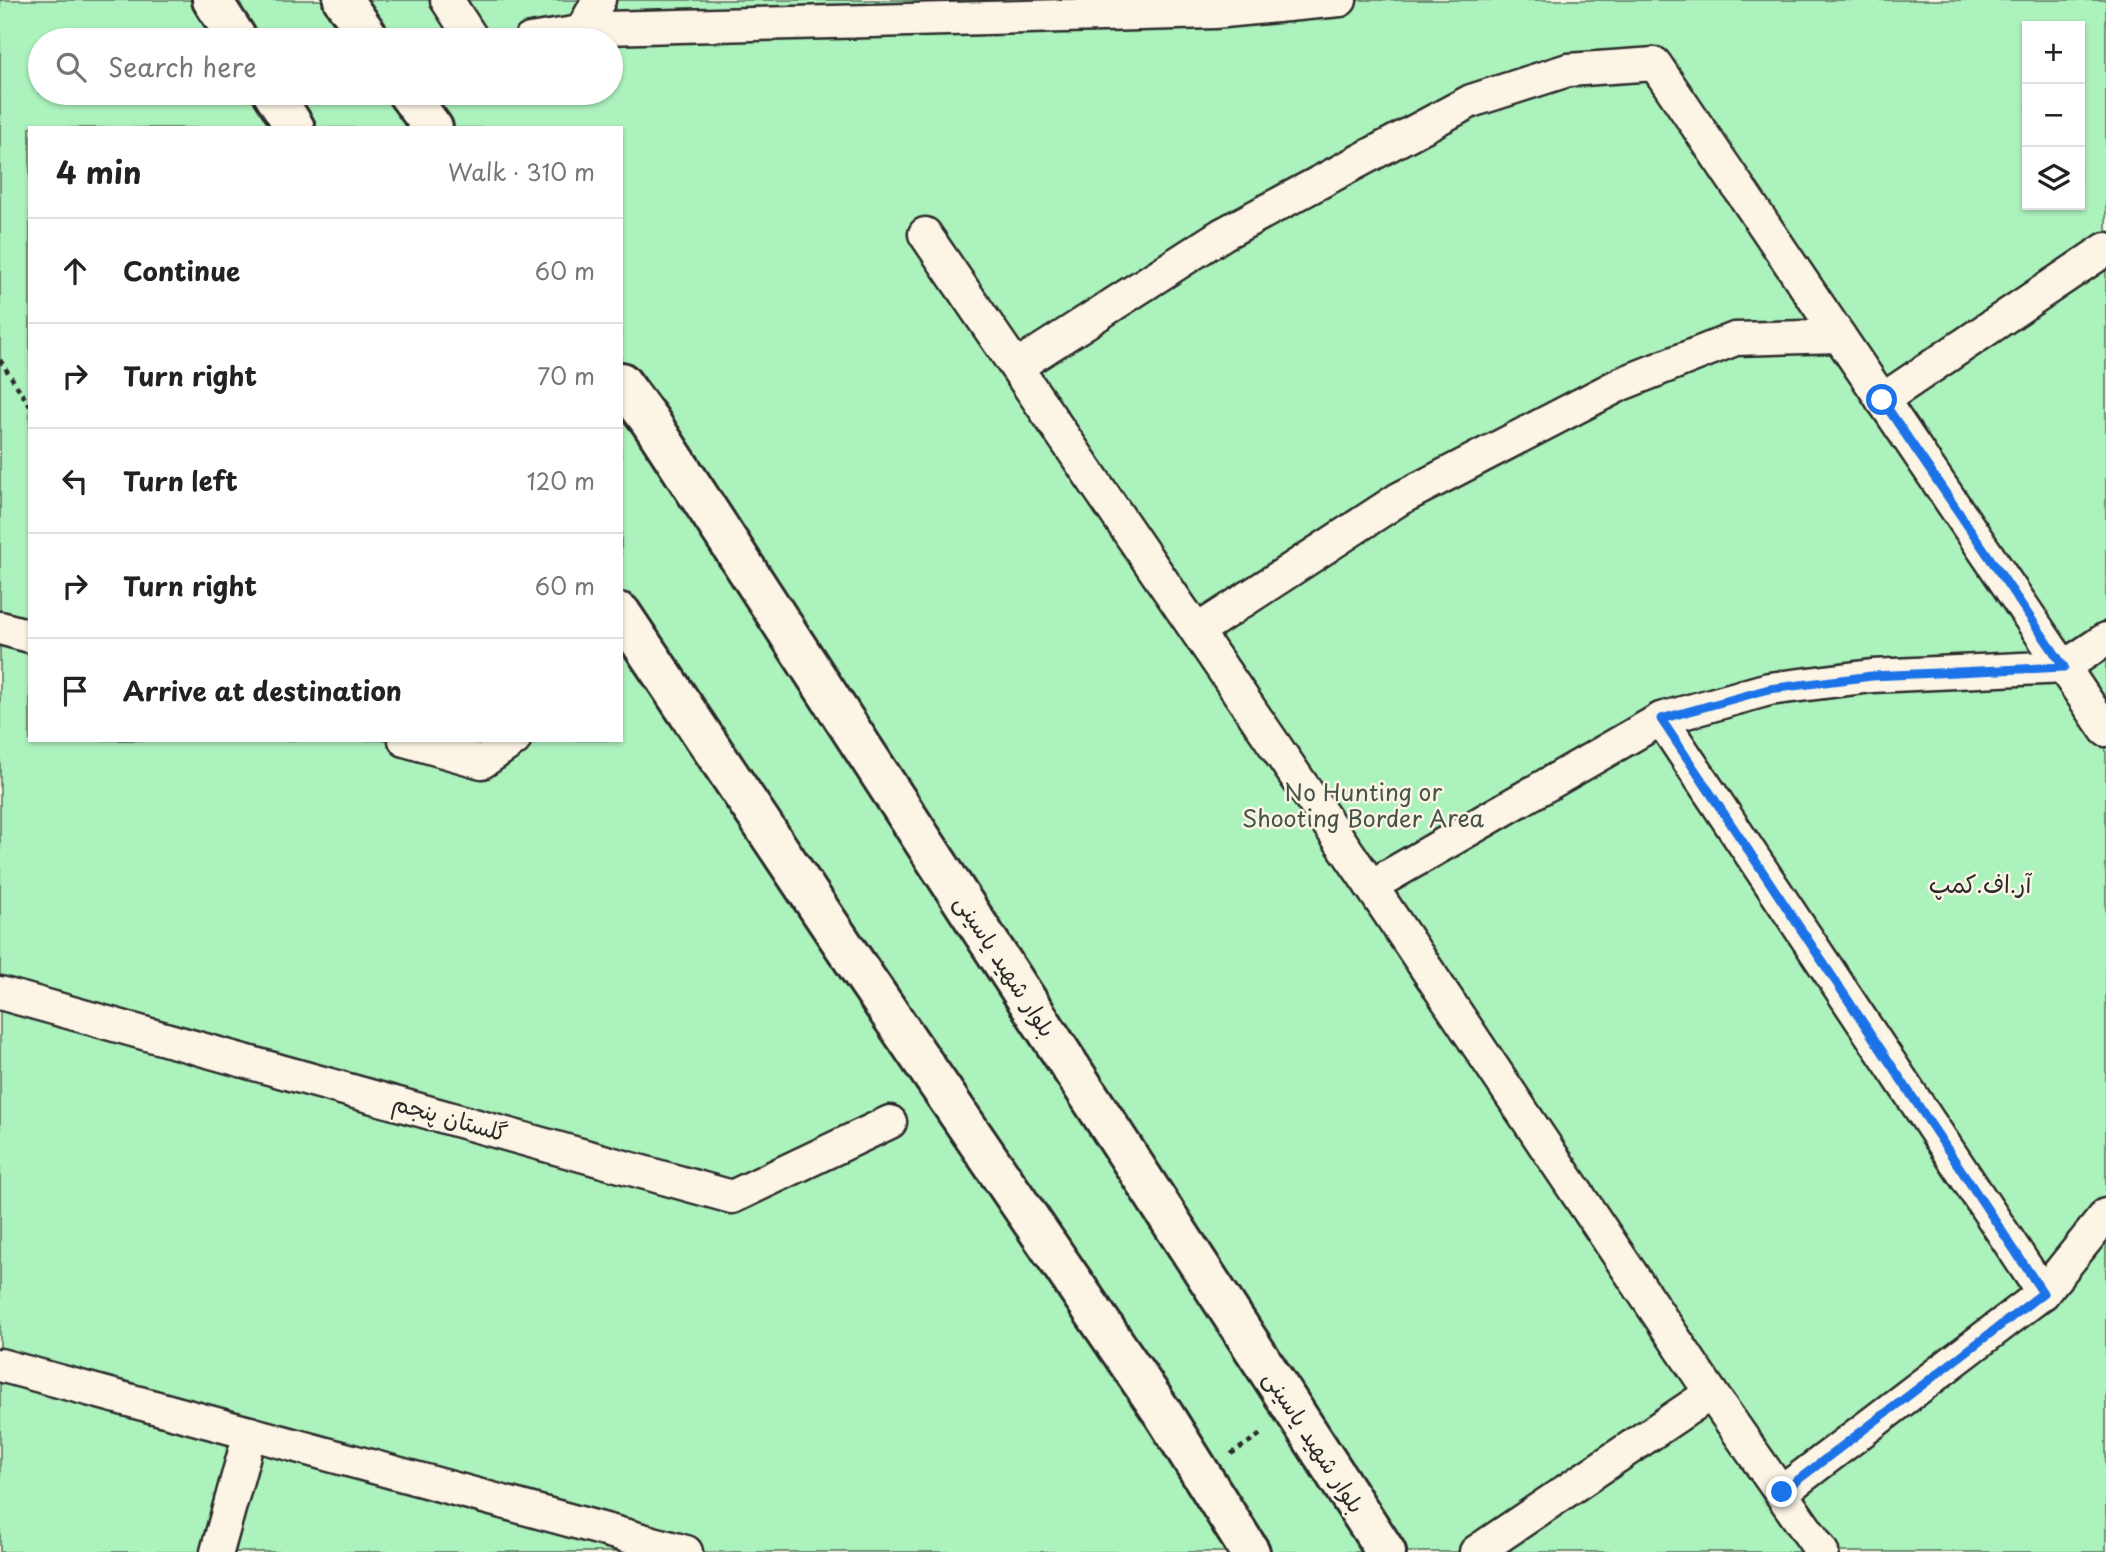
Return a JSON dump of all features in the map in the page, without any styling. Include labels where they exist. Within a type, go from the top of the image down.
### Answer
[{"type":"main road","points":[[212,0],[230,28]]},
{"type":"main road","points":[[343,0],[363,28]]},
{"type":"main road","points":[[281,105],[294,126]]},
{"type":"main road","name":"بلوار شهید یاسینی","points":[[623,385],[650,421],[1386,1552]]},
{"type":"main road","points":[[623,616],[862,973],[1164,1415],[1250,1552]]},
{"type":"street","points":[[447,0],[465,28]]},
{"type":"street","points":[[583,28],[599,0]]},
{"type":"street","points":[[600,28],[1214,12],[1340,0]]},
{"type":"street","points":[[1016,367],[1223,234],[1471,101],[1568,70],[1655,64],[2106,730]]},
{"type":"street","points":[[925,234],[1371,886],[1711,1393],[1822,1552]]},
{"type":"street","points":[[1882,400],[2106,249]]},
{"type":"street","points":[[1197,631],[1399,499],[1621,384],[1735,339],[1839,336]]},
{"type":"street","points":[[0,628],[28,635]]},
{"type":"street","points":[[1371,886],[1661,719],[1769,689],[1872,676],[2064,667],[2106,639]]},
{"type":"street","points":[[1661,719],[2043,1293]]},
{"type":"street","points":[[412,742],[482,762],[511,742]]},
{"type":"street","name":"گلستان پنجم","points":[[0,993],[732,1197],[890,1122]]},
{"type":"street","points":[[1782,1492],[2043,1293],[2106,1215]]},
{"type":"street","points":[[0,1364],[686,1552]]},
{"type":"street","points":[[1476,1552],[1711,1393]]},
{"type":"street","points":[[217,1552],[250,1433]]},
{"type":"path","points":[[0,360],[28,403]]},
{"type":"path","points":[[1201,1474],[1294,1412]]},
{"type":"green space","name":"No Hunting or Shooting Border Area","points":[[0,0],[2106,0],[2106,1552],[0,1552]]},
{"type":"district","name":"آر.اف.کمپ","points":[[1980,885]]},
{"type":"route","points":[[1782,1492],[2043,1293],[1661,719],[1769,689],[1872,676],[2064,667],[1882,400]]}]
